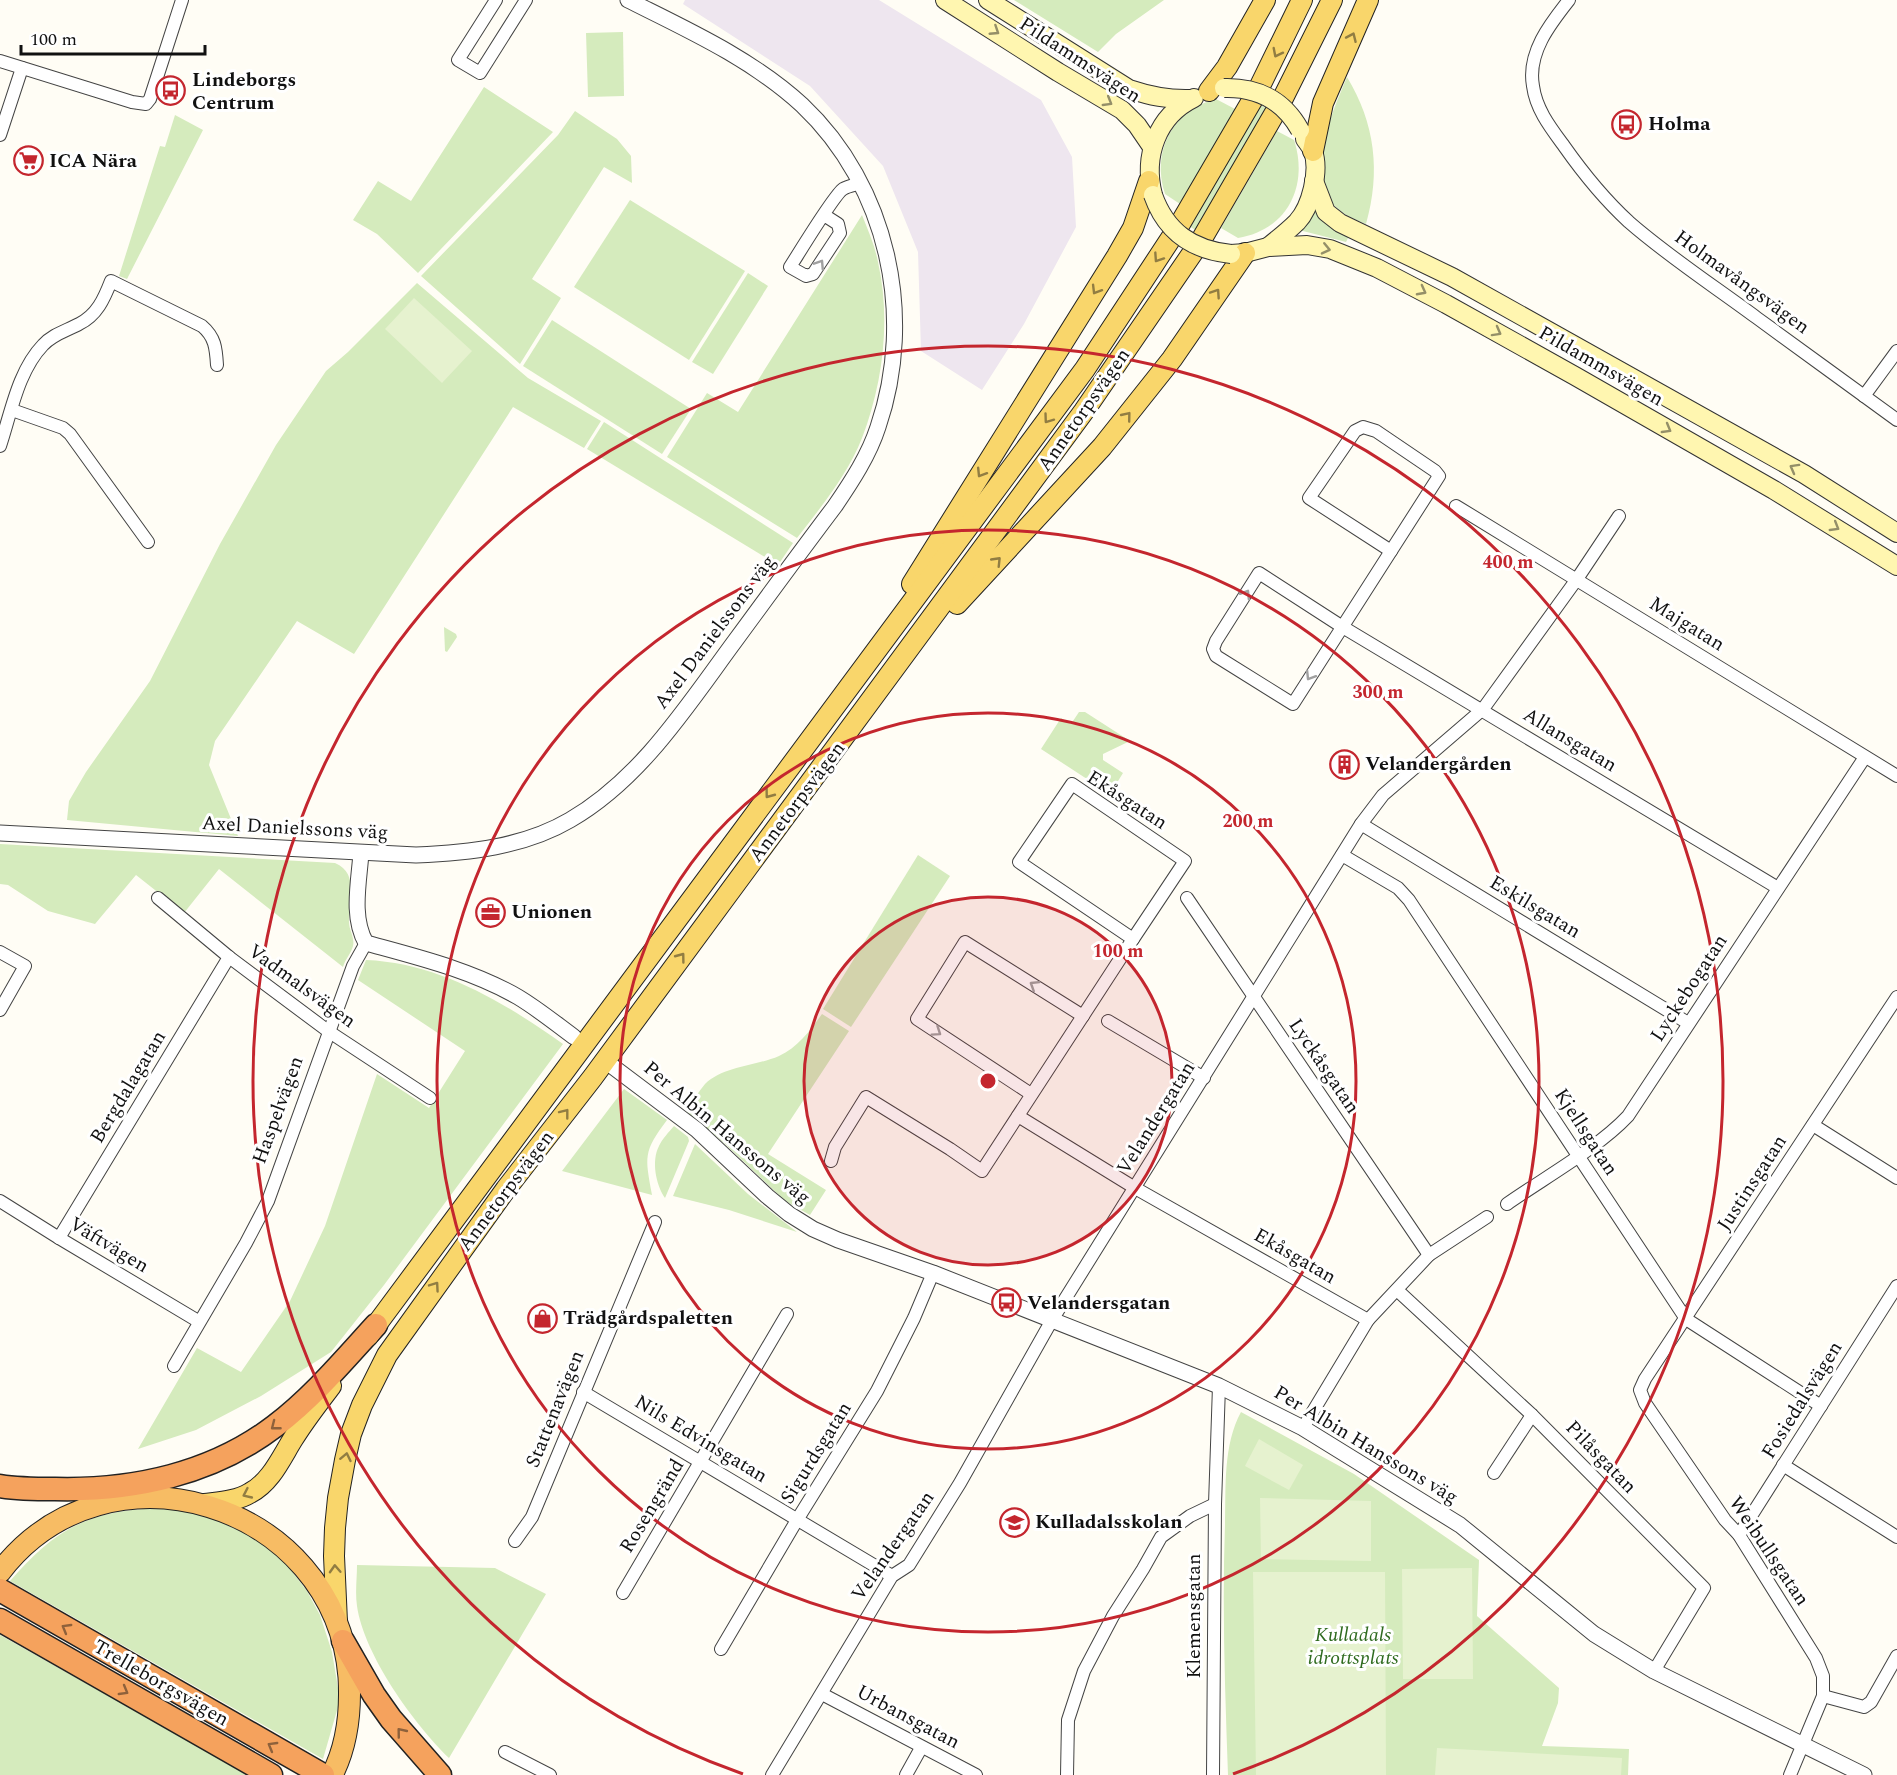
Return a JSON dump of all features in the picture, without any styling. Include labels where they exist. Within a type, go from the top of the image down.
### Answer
[{"type":"highway","points":[[0,1486],[35,1489],[117,1488],[165,1478],[215,1461],[277,1425],[319,1387],[376,1325]]},
{"type":"highway","points":[[0,1497],[100,1505]]},
{"type":"highway","points":[[0,1572],[26,1544],[49,1528],[100,1505],[126,1499],[153,1497],[179,1499],[205,1504],[248,1521],[285,1548],[315,1582],[374,1695],[391,1719],[440,1775]]},
{"type":"highway","name":"Trelleborgsvägen","points":[[0,1590],[323,1775]]},
{"type":"highway","name":"Trelleborgsvägen","points":[[0,1620],[271,1775]]},
{"type":"highway","points":[[332,1775],[343,1745],[350,1693],[348,1666],[340,1632]]},
{"type":"main road","name":"Pildammsvägen","points":[[945,0],[1122,110],[1137,125],[1152,147]]},
{"type":"main road","name":"Pildammsvägen","points":[[988,0],[1129,89],[1152,97],[1171,100],[1247,89],[1269,97],[1287,111],[1313,151],[1314,181],[1311,195],[1298,221],[1268,247]]},
{"type":"main road","points":[[786,772],[919,572],[1073,327],[1132,228],[1151,188],[1149,163],[1152,147],[1163,123],[1181,105],[1208,93],[1227,67],[1265,0]]},
{"type":"main road","name":"Annetorpsvägen","points":[[205,1504],[249,1494],[268,1478],[312,1411],[1085,369],[1177,229],[1257,92],[1302,0]]},
{"type":"main road","name":"Annetorpsvägen","points":[[340,1632],[334,1557],[338,1498],[351,1434],[362,1405],[387,1355],[500,1198],[593,1077],[1084,411],[1200,242],[1280,104],[1332,0]]},
{"type":"main road","points":[[1313,151],[1323,103],[1368,0]]},
{"type":"main road","name":"Pildammsvägen","points":[[1314,181],[1326,212],[1340,223],[1452,278],[1804,474],[1897,533]]},
{"type":"main road","name":"Pildammsvägen","points":[[1151,188],[1159,211],[1170,226],[1193,245],[1216,253],[1238,254],[1268,247],[1307,245],[1330,249],[1398,279],[1774,490],[1897,566]]},
{"type":"main road","points":[[849,732],[978,580],[1063,491],[1109,438],[1172,359],[1238,254]]},
{"type":"street","points":[[0,61],[132,102],[146,104],[150,99],[182,0]]},
{"type":"street","points":[[496,0],[458,60],[480,73],[526,0]]},
{"type":"street","name":"Axel Danielssons väg","points":[[0,833],[361,853],[416,855],[466,853],[542,833],[568,822],[592,806],[636,768],[713,670],[835,506],[858,470],[878,428],[891,377],[895,314],[890,267],[883,238],[861,183],[834,141],[803,106],[781,87],[740,59],[628,0]]},
{"type":"street","name":"Holmavångsvägen","points":[[1569,0],[1545,31],[1533,63],[1532,84],[1538,106],[1548,124],[1576,163],[1629,222],[1897,420]]},
{"type":"street","points":[[0,135],[26,70]]},
{"type":"street","points":[[824,215],[838,224],[840,233],[813,274],[806,276],[790,267],[824,215],[842,190],[861,183]]},
{"type":"street","points":[[0,446],[30,361],[55,335],[80,324],[95,312],[102,303],[111,281],[202,326],[213,339],[217,364]]},
{"type":"street","points":[[1864,396],[1897,351]]},
{"type":"street","points":[[12,410],[63,428],[70,434],[148,542]]},
{"type":"street","name":"Allansgatan","points":[[1391,551],[1309,498],[1355,431],[1363,427],[1376,431],[1435,471],[1438,476],[1391,551],[1341,626],[1293,704],[1216,656],[1213,649],[1259,573],[1341,626],[1483,709],[1778,888]]},
{"type":"street","name":"Majgatan","points":[[1456,506],[1897,776]]},
{"type":"street","name":"Velandergatan","points":[[772,1775],[892,1576],[909,1566],[960,1483],[1052,1320],[1255,998],[1304,914],[1361,824],[1383,795],[1483,709],[1577,579],[1618,516]]},
{"type":"street","name":"Lyckebogatan","points":[[1507,1204],[1620,1125],[1628,1116],[1865,757]]},
{"type":"street","name":"Ekåsgatan","points":[[831,1161],[835,1148],[866,1097],[982,1171],[1185,861],[1072,784],[1019,862],[1133,939]]},
{"type":"street","name":"Eskilsgatan","points":[[1361,824],[1688,1023]]},
{"type":"street","points":[[361,853],[357,916],[360,932],[366,943],[426,959],[480,979],[528,1003],[574,1037]]},
{"type":"street","name":"Kjellsgatan","points":[[1342,855],[1398,888],[1409,900],[1686,1319],[1821,1406]]},
{"type":"street","name":"Vadmalsvägen","points":[[158,898],[229,957],[328,1030],[430,1098]]},
{"type":"street","name":"Lyckåsgatan","points":[[1187,898],[1429,1255]]},
{"type":"street","points":[[1031,1094],[917,1019],[965,942],[1083,1016]]},
{"type":"street","name":"Haspelvägen","points":[[174,1366],[268,1201],[328,1030],[353,966],[366,943]]},
{"type":"street","points":[[0,952],[25,966],[0,1010]]},
{"type":"street","name":"Bergdalagatan","points":[[59,1238],[229,957]]},
{"type":"street","name":"Justinsgatan","points":[[1640,1390],[1645,1379],[1897,997]]},
{"type":"street","points":[[1108,1021],[1204,1078]]},
{"type":"street","name":"Per Albin Hanssons väg","points":[[612,1066],[697,1130],[767,1196],[789,1214],[813,1229],[933,1273],[1219,1386],[1304,1428],[1460,1525],[1594,1634],[1654,1671],[1864,1775]]},
{"type":"street","name":"Ekåsgatan","points":[[1018,1116],[1135,1188],[1368,1320]]},
{"type":"street","points":[[1813,1125],[1897,1178]]},
{"type":"street","name":"Väftvägen","points":[[0,1201],[198,1321]]},
{"type":"street","points":[[1304,1428],[1368,1320],[1429,1255],[1487,1217]]},
{"type":"street","name":"Stattenavägen","points":[[515,1541],[532,1517],[655,1222]]},
{"type":"street","name":"Sigurdsgatan","points":[[721,1649],[877,1391],[914,1318],[933,1273]]},
{"type":"street","name":"Fosiedalsvägen","points":[[1739,1535],[1897,1286]]},
{"type":"street","name":"Pilåsgatan","points":[[1397,1290],[1532,1415],[1704,1588],[1654,1671]]},
{"type":"street","name":"Rosengränd","points":[[623,1593],[787,1314]]},
{"type":"street","name":"Klemensgatan","points":[[1212,1775],[1215,1504],[1219,1386]]},
{"type":"street","name":"Weibullsgatan","points":[[1640,1390],[1645,1403],[1725,1520],[1739,1535],[1816,1658],[1823,1676],[1823,1696],[1790,1775]]},
{"type":"street","name":"Nils Edvinsgatan","points":[[583,1392],[892,1576]]},
{"type":"street","points":[[1494,1473],[1532,1415]]},
{"type":"street","points":[[1783,1465],[1897,1537]]},
{"type":"street","points":[[1067,1775],[1068,1720],[1084,1671],[1113,1616],[1161,1537],[1190,1516],[1215,1504]]},
{"type":"street","points":[[1823,1696],[1864,1707],[1871,1702],[1897,1656]]},
{"type":"street","name":"Urbansgatan","points":[[822,1694],[976,1775]]},
{"type":"street","points":[[906,1775],[921,1748]]},
{"type":"street","points":[[505,1752],[550,1775]]},
{"type":"shaded area","points":[[685,0],[879,0],[1041,100],[1072,157],[1076,227],[1024,324],[982,390],[921,351],[918,252],[883,166],[810,86],[683,4]]},
{"type":"green space","points":[[1014,0],[1164,0],[1116,34],[1098,52]]},
{"type":"green space","points":[[623,32],[624,96],[588,97],[586,33]]},
{"type":"green space","points":[[1347,77],[1364,112],[1373,148],[1373,186],[1366,224],[1347,216],[1337,208],[1327,195],[1322,179],[1321,162],[1328,126]]},
{"type":"green space","points":[[484,87],[553,132],[418,273],[377,234],[353,220],[378,181],[411,201]]},
{"type":"green space","points":[[1216,99],[1235,109],[1180,204],[1165,194],[1161,178],[1163,148],[1177,123],[1201,105]]},
{"type":"green space","points":[[1259,104],[1268,109],[1197,231],[1189,226]]},
{"type":"green space","points":[[575,111],[617,139],[631,156],[632,183],[604,167],[532,279],[561,298],[520,364],[421,276],[558,135]]},
{"type":"green space","points":[[175,115],[203,130],[127,279],[119,276],[160,146],[165,147]]},
{"type":"green space","points":[[1277,131],[1294,140],[1295,143],[1298,176],[1295,191],[1281,216],[1269,226],[1238,238],[1221,228]]},
{"type":"green space","points":[[630,200],[745,271],[689,360],[574,287]]},
{"type":"green space","points":[[1313,208],[1322,220],[1349,236],[1346,242],[1299,230]]},
{"type":"green space","points":[[862,215],[875,250],[882,284],[884,329],[880,373],[869,417],[856,451],[833,490],[797,538],[667,457],[707,393],[738,412]]},
{"type":"green space","points":[[748,273],[768,286],[713,374],[692,362]]},
{"type":"green space","points":[[417,283],[528,378],[601,421],[584,448],[513,407],[354,654],[297,621],[215,741],[209,765],[238,836],[67,820],[69,801],[86,772],[150,681],[220,544],[276,445],[326,371]]},
{"type":"green space","points":[[414,298],[472,351],[442,383],[385,329]]},
{"type":"green space","points":[[552,320],[691,409],[662,454],[523,366]]},
{"type":"green space","points":[[604,422],[793,543],[778,565],[587,449]]},
{"type":"green space","points":[[444,627],[457,637],[447,652],[445,651]]},
{"type":"green space","points":[[1079,712],[1085,712],[1130,741],[1103,754],[1103,760],[1123,773],[1110,794],[1041,749],[1061,718],[1071,724]]},
{"type":"green space","points":[[0,844],[335,863],[348,874],[350,881],[349,922],[353,946],[343,967],[219,869],[184,913],[136,875],[95,924],[48,911],[8,885],[0,884]]},
{"type":"green space","points":[[918,855],[950,876],[851,1027],[823,1009]]},
{"type":"green space","points":[[366,960],[393,963],[446,977],[495,1000],[563,1044],[384,1285],[331,1352],[261,1396],[196,1430],[138,1449],[197,1348],[241,1372],[290,1301],[325,1226],[377,1074],[429,1108],[465,1051],[358,980]]},
{"type":"green space","points":[[822,1014],[849,1031],[768,1154],[826,1190],[810,1215],[785,1201],[723,1142],[686,1111],[702,1087],[713,1078],[721,1073],[786,1052],[803,1038]]},
{"type":"green space","points":[[624,1089],[667,1120],[654,1140],[648,1155],[652,1195],[562,1171]]},
{"type":"green space","points":[[674,1126],[688,1137],[689,1141],[665,1198],[657,1180],[655,1159],[660,1143]]},
{"type":"green space","points":[[695,1144],[748,1194],[797,1232],[729,1210],[673,1196]]},
{"type":"green space","name":"Kulladals idrottsplats","points":[[1241,1412],[1354,1474],[1479,1560],[1477,1616],[1559,1688],[1558,1703],[1542,1746],[1629,1749],[1628,1775],[1228,1775],[1224,1618],[1226,1481],[1231,1438]]},
{"type":"green space","points":[[1259,1439],[1303,1465],[1289,1490],[1245,1466]]},
{"type":"green space","points":[[1260,1498],[1371,1501],[1371,1561],[1261,1559]]},
{"type":"green space","points":[[168,1507],[198,1512],[260,1540],[281,1557],[307,1591],[320,1615],[332,1652],[340,1700],[323,1759],[10,1581],[44,1547],[82,1523],[120,1512]]},
{"type":"green space","points":[[357,1565],[495,1568],[546,1594],[449,1758],[406,1708],[369,1646],[357,1606]]},
{"type":"green space","points":[[1472,1568],[1473,1679],[1403,1679],[1402,1569]]},
{"type":"green space","points":[[1253,1572],[1385,1572],[1386,1775],[1256,1775]]},
{"type":"green space","points":[[0,1635],[249,1775],[0,1775]]},
{"type":"green space","points":[[1437,1748],[1622,1758],[1621,1775],[1435,1775]]},
{"type":"place","name":"Lindeborgs Centrum","points":[[171,91]]},
{"type":"place","name":"Holma","points":[[1627,124]]},
{"type":"place","name":"ICA Nära","points":[[28,161]]},
{"type":"place","name":"Velandergården","points":[[1344,764]]},
{"type":"place","name":"Unionen","points":[[490,912]]},
{"type":"place","name":"Velandersgatan","points":[[1006,1303]]},
{"type":"place","name":"Trädgårdspaletten","points":[[542,1318]]},
{"type":"place","name":"Kulladalsskolan","points":[[1014,1522]]}]
